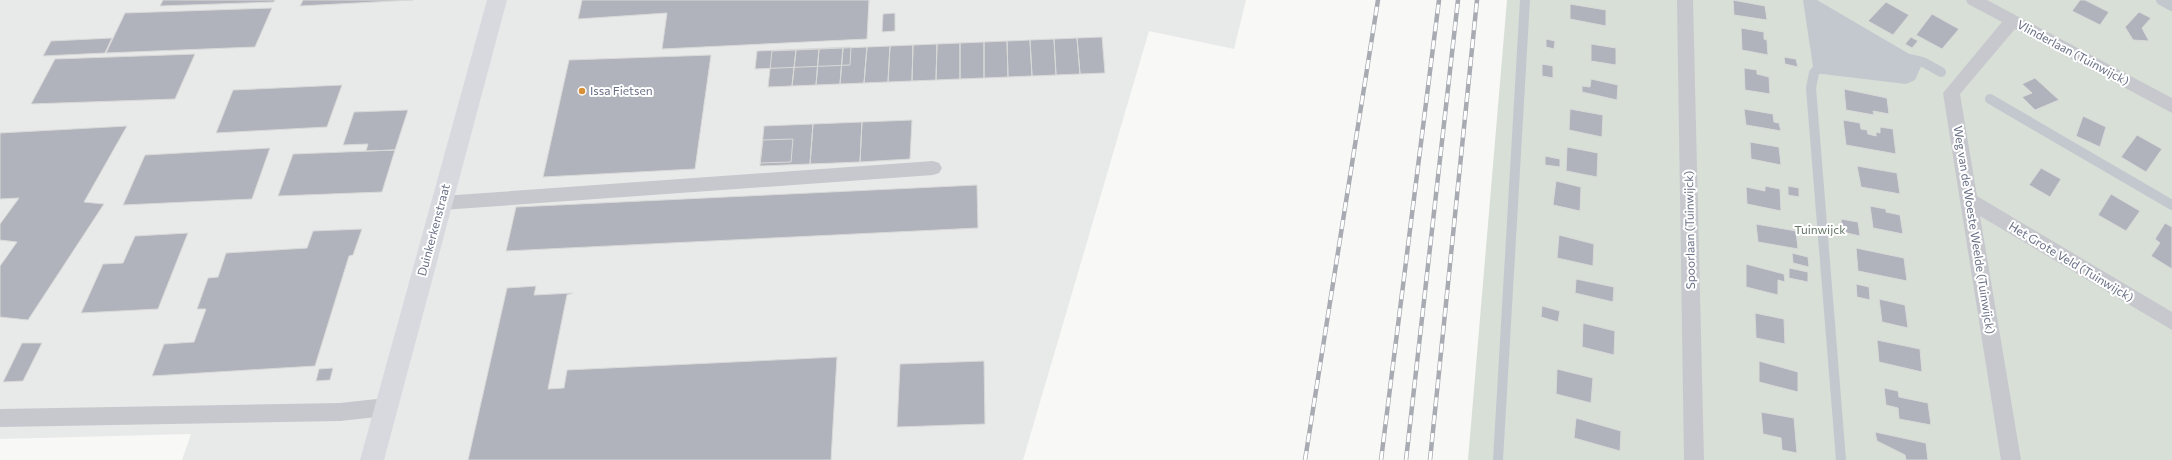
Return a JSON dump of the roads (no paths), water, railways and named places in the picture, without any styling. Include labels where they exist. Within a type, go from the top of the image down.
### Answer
[{"type":"main road","name":"Duinkerkenstraat","points":[[372,460],[497,0]]},
{"type":"lane","name":"Spoorlaan (Tuinwijck)","points":[[1685,0],[1694,460]]},
{"type":"lane","name":"Vlinderlaan (Tuinwijck)","points":[[1974,0],[2172,106]]},
{"type":"lane","name":"Weg van de Woeste Weelde (Tuinwijck)","points":[[2011,460],[1970,201],[1951,93],[2012,21]]},
{"type":"lane","points":[[442,203],[933,168]]},
{"type":"lane","name":"Het Grote Veld (Tuinwijck)","points":[[1970,201],[2172,322]]},
{"type":"lane","points":[[0,418],[340,412],[386,407]]},
{"type":"waterway","points":[[1498,460],[1525,0]]},
{"type":"waterway","points":[[2161,0],[2172,6]]},
{"type":"waterway","points":[[1910,59],[1923,62],[1941,72]]},
{"type":"waterway","points":[[1823,63],[1814,73],[1811,88],[1841,460]]},
{"type":"waterway","points":[[1990,99],[2172,205]]},
{"type":"railway","points":[[1305,460],[1378,0]]},
{"type":"railway","points":[[1381,460],[1439,0]]},
{"type":"railway","points":[[1406,460],[1458,0]]},
{"type":"railway","points":[[1430,460],[1477,0]]},
{"type":"place","name":"Issa Fietsen","points":[[582,91]]},
{"type":"park label","name":"Tuinwijck","points":[[1820,230]]}]
